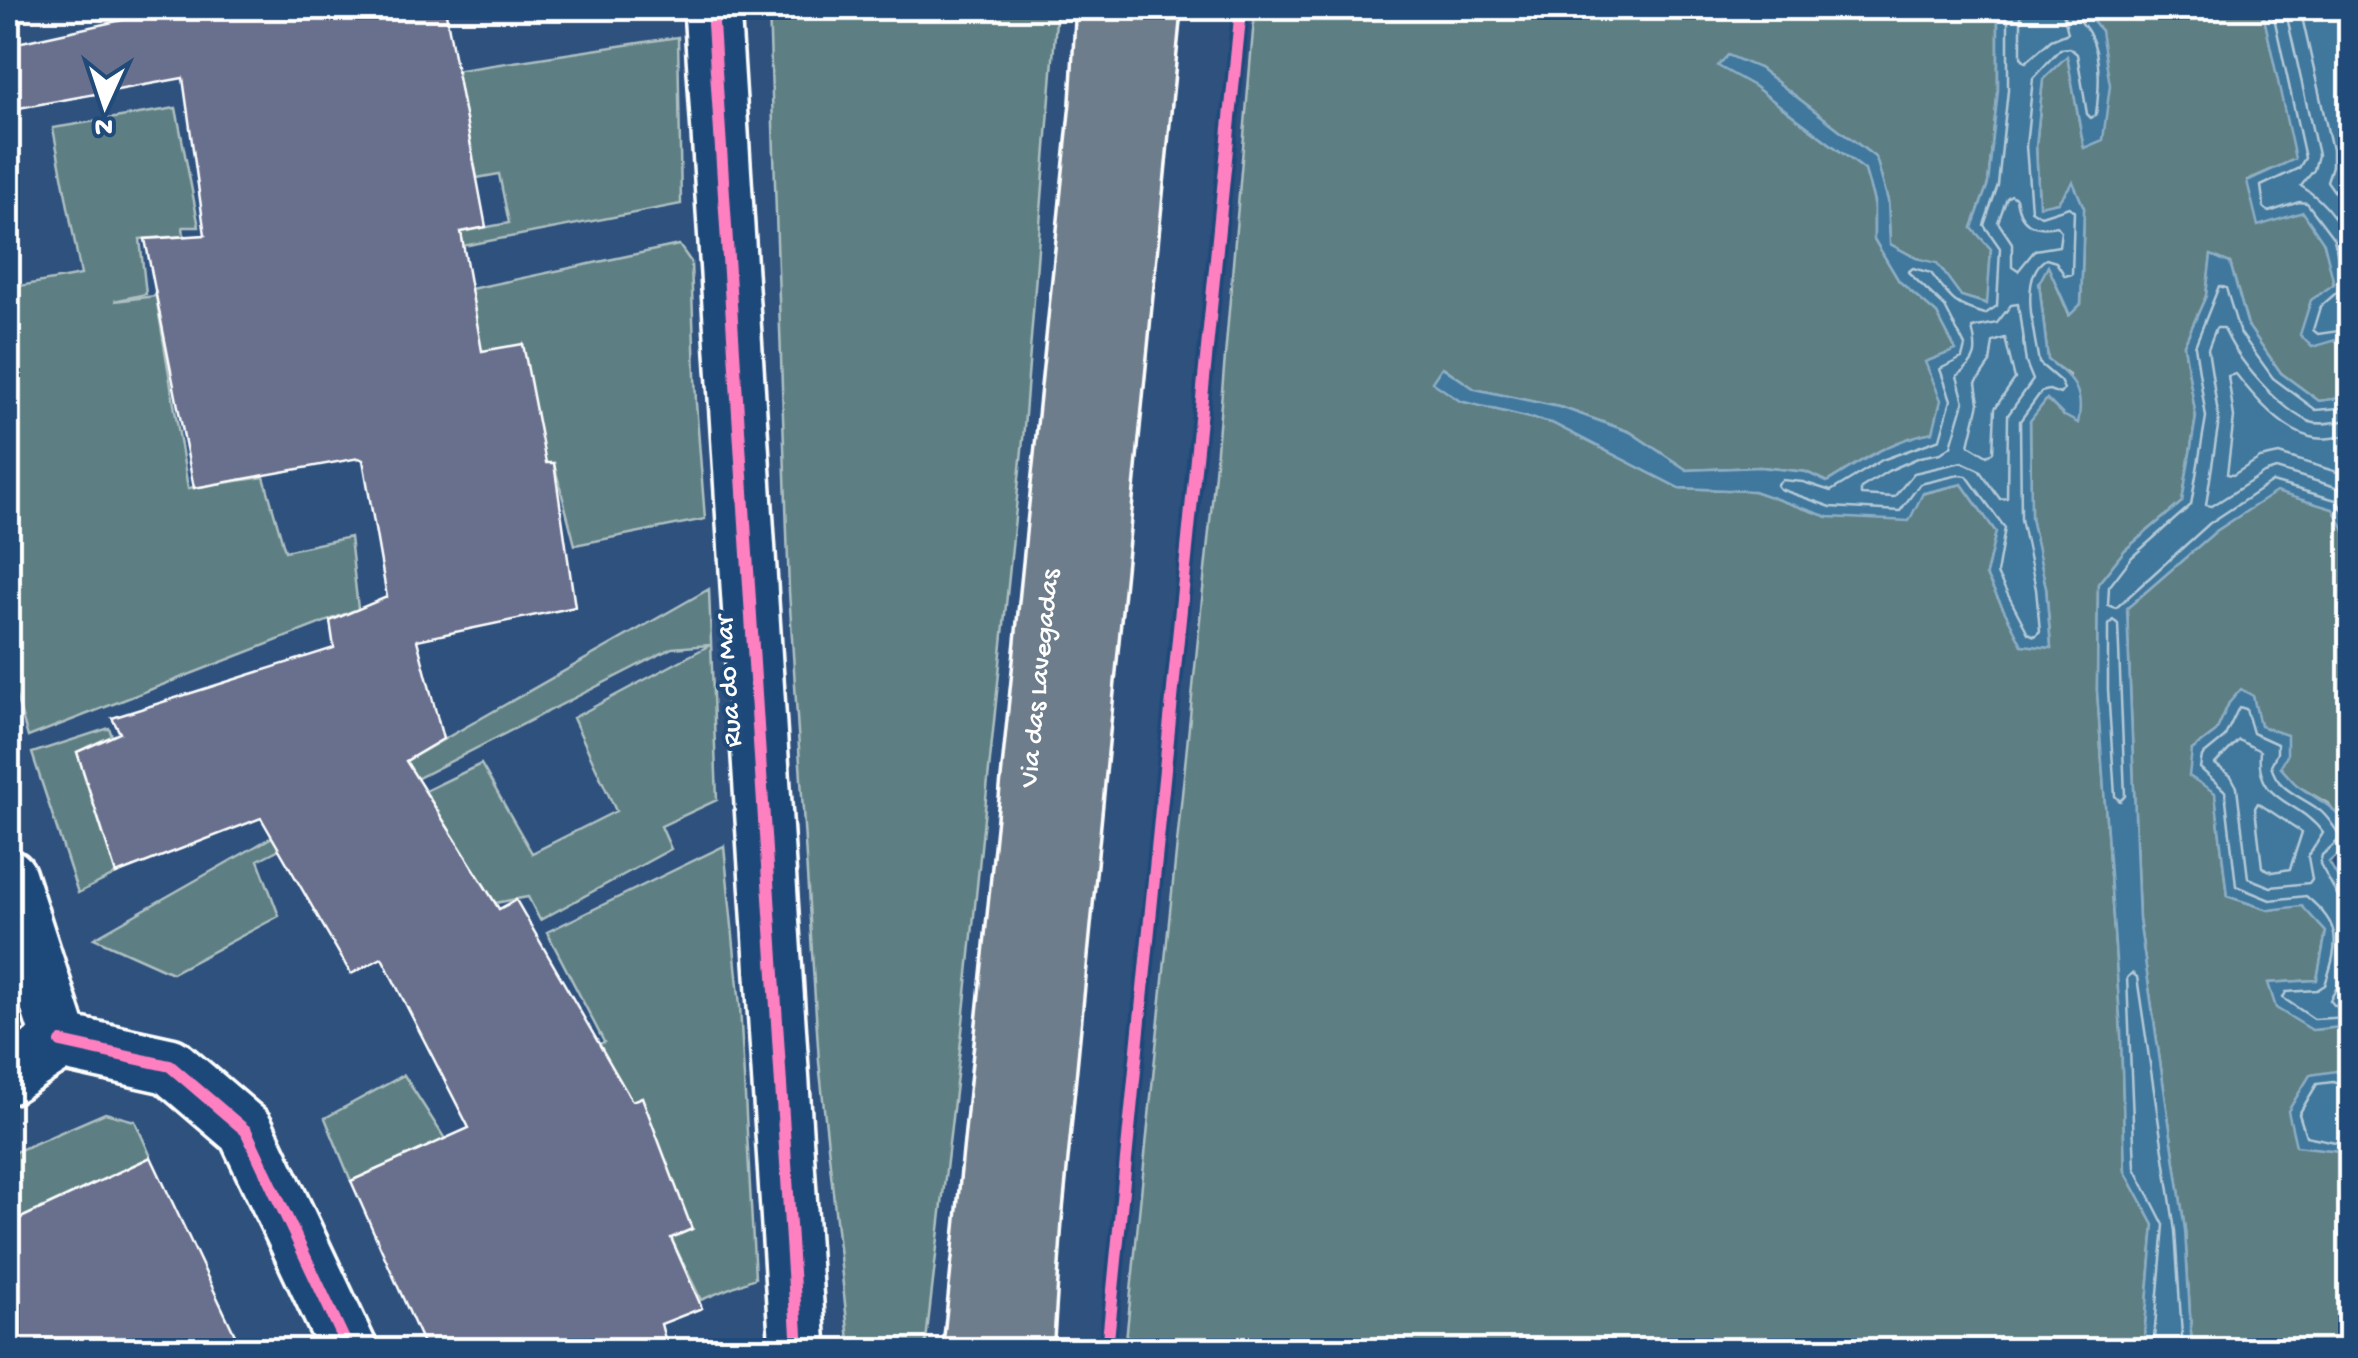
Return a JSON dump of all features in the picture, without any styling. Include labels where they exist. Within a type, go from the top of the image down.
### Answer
[{"type":"main road","name":"Via das Lavegadas","points":[[972,1350],[1099,106],[1105,8]]},
{"type":"main road","name":"Via das Lavegadas","points":[[1024,1350],[1033,1217],[1152,8]]},
{"type":"street","name":"Rua do Mar","points":[[712,8],[798,1350]]},
{"type":"street","points":[[8,877],[61,1042]]},
{"type":"street","points":[[8,1076],[61,1042],[170,1066],[246,1131],[349,1350]]},
{"type":"green space","points":[[769,8],[1057,8],[1023,440],[925,1350],[850,1350],[819,1062],[789,591]]},
{"type":"green space","points":[[1255,8],[1998,8],[1998,89],[1988,184],[1972,228],[1991,249],[1988,304],[1961,296],[1937,264],[1890,244],[1888,201],[1876,158],[1759,68],[1719,65],[1754,86],[1865,170],[1874,201],[1874,239],[1899,281],[1937,314],[1956,350],[1934,432],[1891,445],[1827,482],[1806,472],[1760,467],[1687,470],[1630,432],[1563,408],[1474,389],[1443,367],[1460,401],[1552,423],[1679,488],[1754,491],[1828,517],[1962,484],[1996,532],[1986,575],[2022,644],[2051,647],[2046,588],[2031,518],[2030,420],[2047,399],[2063,415],[2069,375],[2048,360],[2039,283],[2048,265],[2069,315],[2081,304],[2084,208],[2073,183],[2058,202],[2039,207],[2036,146],[2043,79],[2067,55],[2084,148],[2101,31],[2081,8],[2262,8],[2296,159],[2248,180],[2297,207],[2322,239],[2332,272],[2336,340],[2350,354],[2350,397],[2319,401],[2281,373],[2248,326],[2230,263],[2211,256],[2206,296],[2184,345],[2196,417],[2182,502],[2125,550],[2098,584],[2097,690],[2121,1031],[2125,1171],[2154,1225],[2143,1350],[1125,1350],[1215,473]]},
{"type":"green space","points":[[678,37],[681,204],[463,246],[461,232],[509,223],[499,174],[477,178],[466,119],[442,123],[427,75]]},
{"type":"green space","points":[[176,108],[199,227],[183,227],[184,236],[140,239],[146,294],[114,301],[156,296],[188,488],[264,477],[285,551],[350,537],[358,609],[28,737],[8,669],[8,288],[81,275],[53,128]]},
{"type":"green space","points":[[679,245],[691,262],[705,519],[575,545],[554,464],[537,466],[523,345],[459,355],[447,294]]},
{"type":"green space","points":[[2276,491],[2333,509],[2350,540],[2350,835],[2329,804],[2296,785],[2280,767],[2260,726],[2253,697],[2229,703],[2216,732],[2192,750],[2215,792],[2227,896],[2269,910],[2302,905],[2326,932],[2317,980],[2269,983],[2312,1030],[2350,1026],[2350,1080],[2336,1071],[2296,1145],[2341,1151],[2350,1157],[2350,1350],[2192,1350],[2185,1230],[2139,920],[2127,608],[2216,531]]},
{"type":"green space","points":[[709,589],[717,800],[661,826],[671,849],[540,920],[528,897],[495,903],[425,791],[481,764],[532,853],[616,811],[573,718],[710,645],[672,648],[258,860],[279,916],[172,973],[94,938]]},
{"type":"green space","points":[[109,728],[112,736],[77,752],[116,874],[78,893],[32,753]]},
{"type":"green space","points":[[724,846],[740,1006],[755,1278],[701,1300],[671,1238],[692,1229],[496,1152],[383,1167],[351,1181],[325,1118],[404,1075],[445,1139],[587,1075],[578,1054],[604,1042],[547,932]]},
{"type":"green space","points":[[105,1113],[135,1121],[151,1157],[8,1224],[8,1155]]},
{"type":"water","points":[[1998,8],[2081,8],[2101,31],[2110,85],[2103,140],[2084,148],[2067,56],[2043,79],[2036,146],[2039,206],[2058,202],[2073,182],[2084,208],[2081,304],[2070,315],[2048,266],[2039,283],[2048,360],[2070,379],[2080,402],[2078,423],[2047,399],[2030,421],[2031,518],[2046,588],[2051,648],[2022,645],[1986,575],[1996,532],[1962,484],[1923,493],[1909,521],[1828,517],[1754,491],[1679,488],[1552,423],[1460,401],[1432,382],[1442,367],[1475,389],[1563,408],[1630,432],[1687,470],[1760,467],[1806,472],[1827,482],[1891,445],[1933,432],[1941,400],[1925,362],[1956,350],[1937,314],[1899,281],[1874,239],[1874,201],[1865,170],[1754,86],[1718,66],[1728,55],[1759,68],[1876,158],[1888,201],[1890,244],[1916,258],[1937,263],[1961,296],[1987,304],[1991,249],[1972,228],[1988,184],[1998,90]]},
{"type":"water","points":[[2262,8],[2350,8],[2350,354],[2336,340],[2312,347],[2300,335],[2311,300],[2334,284],[2324,243],[2303,212],[2258,226],[2247,181],[2295,159]]},
{"type":"water","points":[[2211,255],[2230,263],[2248,326],[2281,373],[2319,401],[2349,397],[2350,380],[2350,540],[2333,509],[2276,492],[2216,531],[2127,608],[2139,920],[2185,1230],[2192,1350],[2143,1350],[2154,1225],[2125,1171],[2121,1031],[2097,690],[2098,584],[2125,550],[2182,502],[2196,417],[2184,345],[2206,296]]},
{"type":"water","points":[[2241,689],[2253,696],[2260,726],[2287,735],[2287,756],[2280,767],[2297,785],[2339,815],[2349,832],[2350,843],[2329,862],[2350,898],[2350,1026],[2312,1030],[2276,1008],[2268,983],[2317,980],[2326,932],[2302,906],[2269,910],[2227,896],[2215,793],[2189,776],[2192,750],[2216,732],[2229,703]]},
{"type":"water","points":[[2336,1071],[2350,1080],[2350,1157],[2341,1151],[2296,1146],[2288,1111],[2310,1075]]},
{"type":"building","points":[[177,8],[445,8],[486,227],[461,232],[482,351],[523,344],[546,463],[554,463],[575,607],[417,640],[443,739],[406,761],[499,909],[516,900],[632,1101],[642,1097],[692,1229],[671,1238],[702,1308],[661,1324],[668,1350],[426,1350],[351,1181],[469,1128],[382,958],[351,974],[261,818],[116,874],[77,752],[120,733],[112,718],[334,648],[330,621],[387,597],[363,460],[194,488],[145,239],[205,235],[183,78],[8,110],[8,45]]},
{"type":"building","points":[[151,1157],[242,1350],[8,1350],[8,1224]]},
{"type":"cycle path","points":[[712,8],[798,1350]]},
{"type":"cycle path","points":[[1107,1350],[1241,8]]},
{"type":"cycle path","points":[[61,1042],[170,1066],[246,1131],[349,1350]]}]
